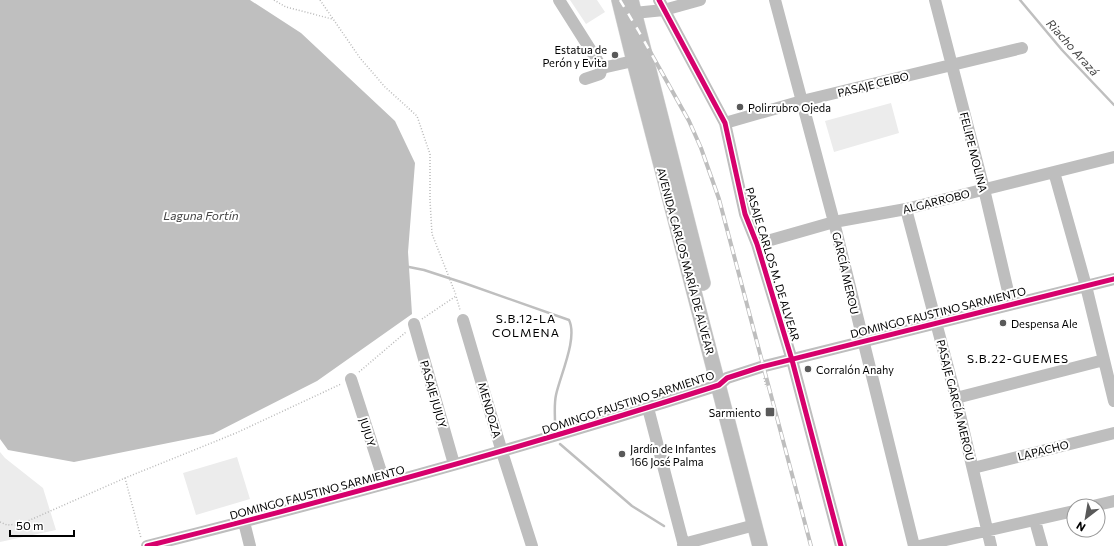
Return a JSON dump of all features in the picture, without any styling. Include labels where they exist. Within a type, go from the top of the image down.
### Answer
[{"type":"main road","name":"AVENIDA CARLOS MARÍA DE ALVEAR","points":[[619,0],[630,10],[640,60],[723,382],[770,546]]},
{"type":"main road","name":"AVENIDA CARLOS MARÍA DE ALVEAR","points":[[723,382],[760,546]]},
{"type":"street","points":[[559,0],[602,68]]},
{"type":"street","points":[[630,10],[700,0]]},
{"type":"street","name":"GARCÍA MEROU","points":[[775,0],[834,222],[862,341],[914,546]]},
{"type":"street","name":"FELIPE MOLINA","points":[[935,0],[984,189],[1011,304]]},
{"type":"street","name":"PASAJE CARLOS M. DE ALVEAR","points":[[661,5],[725,123],[745,214],[757,244],[792,360],[841,546]]},
{"type":"street","name":"PASAJE CEIBO","points":[[725,123],[802,101],[1022,48]]},
{"type":"street","points":[[602,68],[640,60]]},
{"type":"street","points":[[585,79],[600,74],[602,68]]},
{"type":"street","name":"ALGARROBO","points":[[757,244],[834,222],[906,209],[1114,157]]},
{"type":"street","points":[[1054,172],[1086,286],[1114,402]]},
{"type":"street","name":"PASAJE GARCÍA MEROU","points":[[906,209],[956,398],[992,546]]},
{"type":"street","name":"DOMINGO FAUSTINO SARMIENTO","points":[[144,542],[244,522],[502,452],[648,408],[761,367],[1114,279]]},
{"type":"street","name":"MENDOZA","points":[[463,320],[502,452],[532,546]]},
{"type":"street","name":"PASAJE JUJUY","points":[[414,324],[454,464]]},
{"type":"street","points":[[956,398],[1104,360]]},
{"type":"street","name":"JUJUY","points":[[352,379],[385,484]]},
{"type":"street","points":[[648,408],[684,545],[755,525]]},
{"type":"street","name":"LAPACHO","points":[[973,468],[1114,432]]},
{"type":"street","points":[[919,546],[1066,513]]},
{"type":"street","points":[[1035,521],[1042,546]]},
{"type":"street","points":[[244,522],[250,546]]},
{"type":"path","points":[[274,0],[286,7],[332,19]]},
{"type":"path","points":[[320,0],[360,58],[385,87],[417,116],[430,154],[432,234],[456,296],[463,320]]},
{"type":"path","points":[[0,522],[8,525],[20,524],[125,478],[236,433],[352,379],[414,324],[456,296]]},
{"type":"path","points":[[125,478],[144,542]]},
{"type":"shaded area","points":[[570,0],[597,0],[605,12],[586,24]]},
{"type":"shaded area","points":[[891,103],[899,133],[834,152],[825,121]]},
{"type":"shaded area","points":[[0,452],[5,458],[43,488],[56,530],[0,542]]},
{"type":"shaded area","points":[[237,457],[250,499],[196,515],[183,473]]},
{"type":"water","name":"Laguna Fortín","points":[[0,0],[250,0],[301,33],[395,121],[415,163],[408,252],[412,314],[317,381],[213,434],[74,462],[8,450],[0,439]]},
{"type":"waterway","name":"Riacho Arazá","points":[[1020,0],[1062,50],[1114,105]]},
{"type":"waterway","points":[[409,267],[424,270],[464,283],[569,320],[571,328],[570,347],[556,395],[555,423]]},
{"type":"waterway","points":[[560,444],[632,506],[664,526]]},
{"type":"railway","points":[[620,0],[689,121],[701,148],[719,199],[811,546]]},
{"type":"cycle path","points":[[659,0],[725,123],[745,214],[757,244],[792,360],[841,546]]},
{"type":"cycle path","points":[[147,546],[363,490],[506,450],[719,385],[727,378],[761,367],[1114,279]]},
{"type":"place","name":"Estatua de Perón y Evita","points":[[615,55]]},
{"type":"place","name":"Polirrubro Ojeda","points":[[740,107]]},
{"type":"place","name":"Despensa Ale","points":[[1003,323]]},
{"type":"place","name":"Corralón Anahy","points":[[808,369]]},
{"type":"place","name":"Sarmiento","points":[[770,412]]},
{"type":"place","name":"Jardín de Infantes 166 José Palma","points":[[622,454]]},
{"type":"district","name":"S.B.12-LA COLMENA","points":[[526,325]]},
{"type":"district","name":"S.B.22-GUEMES","points":[[1018,358]]}]
